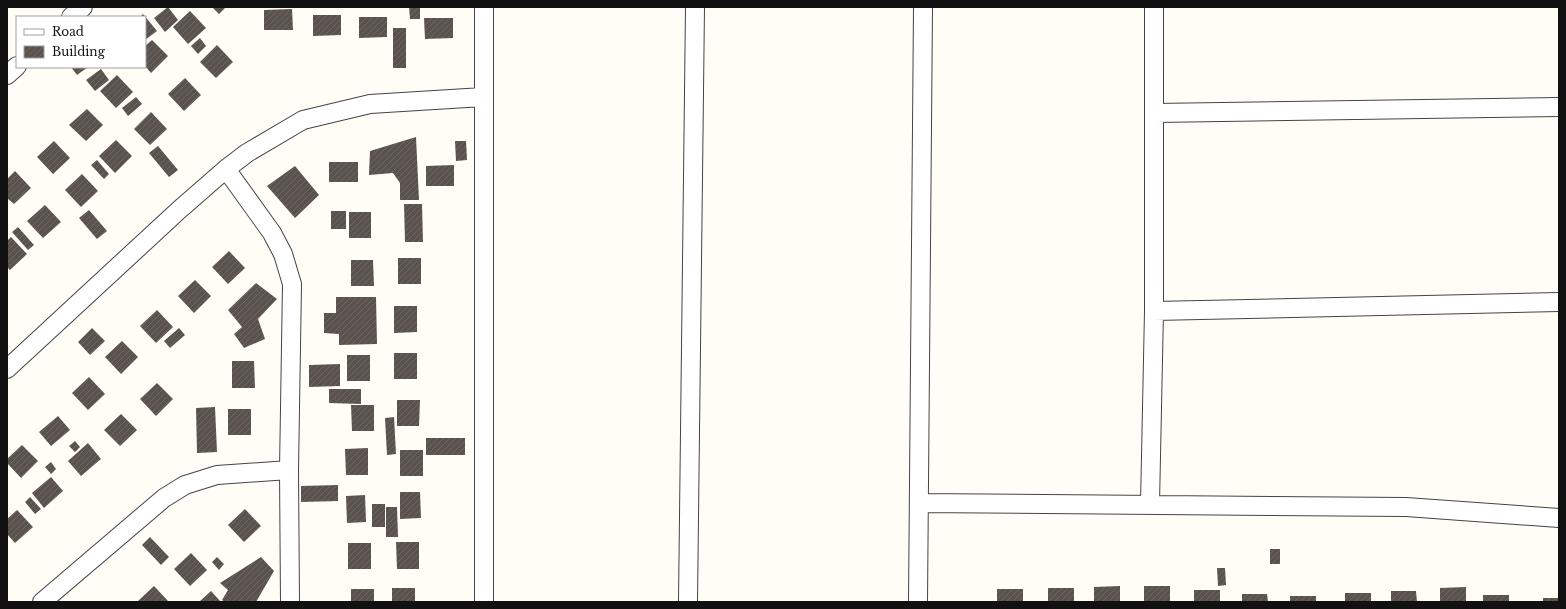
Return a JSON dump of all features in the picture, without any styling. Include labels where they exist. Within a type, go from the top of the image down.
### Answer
[{"type":"street","points":[[484,7],[484,602]]},
{"type":"street","points":[[688,602],[695,7]]},
{"type":"street","points":[[918,602],[923,7]]},
{"type":"street","points":[[1150,504],[1154,311],[1154,7]]},
{"type":"street","points":[[7,75],[16,67]]},
{"type":"street","points":[[7,369],[179,210],[226,169],[247,153],[303,120],[370,104],[483,97]]},
{"type":"street","points":[[1155,113],[1559,107]]},
{"type":"street","points":[[226,169],[272,233],[283,254],[292,284],[289,470],[290,602]]},
{"type":"street","points":[[1154,311],[1559,302]]},
{"type":"street","points":[[42,602],[164,498],[185,485],[218,475],[289,470]]},
{"type":"street","points":[[919,502],[1406,507],[1559,518]]},
{"type":"building","points":[[168,7],[178,20],[165,32],[154,18]]},
{"type":"building","points":[[212,7],[226,7],[219,14]]},
{"type":"building","points":[[409,7],[420,7],[420,19],[410,19]]},
{"type":"building","points":[[292,9],[293,30],[264,30],[264,10]]},
{"type":"building","points":[[190,11],[206,28],[188,44],[173,27]]},
{"type":"building","points":[[313,15],[341,15],[341,35],[313,36]]},
{"type":"building","points":[[359,17],[387,17],[387,37],[359,38]]},
{"type":"building","points":[[146,18],[157,31],[146,39]]},
{"type":"building","points":[[424,18],[453,18],[453,38],[425,39]]},
{"type":"building","points":[[393,28],[406,28],[406,68],[393,68]]},
{"type":"building","points":[[200,38],[206,46],[198,54],[191,46]]},
{"type":"building","points":[[152,40],[168,56],[151,73],[146,67],[146,45]]},
{"type":"building","points":[[217,45],[233,62],[216,78],[200,62]]},
{"type":"building","points":[[72,68],[87,68],[77,75]]},
{"type":"building","points":[[101,69],[109,80],[95,91],[86,80]]},
{"type":"building","points":[[117,75],[133,92],[116,108],[100,91]]},
{"type":"building","points":[[185,78],[201,95],[184,111],[168,94]]},
{"type":"building","points":[[136,97],[142,104],[128,116],[122,108]]},
{"type":"building","points":[[87,109],[103,125],[86,141],[69,125]]},
{"type":"building","points":[[151,112],[167,129],[150,145],[134,129]]},
{"type":"building","points":[[416,137],[419,200],[400,200],[400,183],[393,173],[369,175],[370,151]]},
{"type":"building","points":[[116,140],[132,156],[115,173],[99,156]]},
{"type":"building","points":[[54,141],[70,158],[53,174],[37,157]]},
{"type":"building","points":[[455,141],[466,141],[467,160],[456,161]]},
{"type":"building","points":[[158,146],[178,170],[169,177],[149,153]]},
{"type":"building","points":[[97,160],[109,174],[104,179],[91,165]]},
{"type":"building","points":[[329,162],[358,162],[358,182],[329,182]]},
{"type":"building","points":[[454,165],[454,186],[426,186],[426,166]]},
{"type":"building","points":[[295,166],[319,195],[295,218],[267,186]]},
{"type":"building","points":[[15,171],[31,188],[14,204],[7,198],[7,179]]},
{"type":"building","points":[[82,174],[98,191],[81,207],[65,190]]},
{"type":"building","points":[[404,204],[422,204],[423,242],[405,242]]},
{"type":"building","points":[[45,205],[61,222],[43,238],[27,221]]},
{"type":"building","points":[[89,210],[107,231],[97,239],[79,218]]},
{"type":"building","points":[[331,211],[346,211],[346,229],[331,229]]},
{"type":"building","points":[[349,212],[371,212],[371,238],[349,238]]},
{"type":"building","points":[[18,227],[34,245],[28,250],[12,232]]},
{"type":"building","points":[[11,237],[27,254],[10,270],[7,267],[7,241]]},
{"type":"building","points":[[229,251],[245,268],[228,284],[212,267]]},
{"type":"building","points":[[398,258],[421,258],[421,284],[398,284]]},
{"type":"building","points":[[351,260],[373,260],[374,286],[351,286]]},
{"type":"building","points":[[195,280],[211,296],[194,313],[178,296]]},
{"type":"building","points":[[256,283],[277,299],[258,319],[265,339],[244,348],[234,334],[242,327],[228,310]]},
{"type":"building","points":[[336,297],[376,297],[377,344],[339,345],[339,334],[324,333],[324,313],[336,313]]},
{"type":"building","points":[[394,306],[417,306],[417,332],[394,333]]},
{"type":"building","points":[[157,310],[173,327],[156,343],[140,326]]},
{"type":"building","points":[[92,328],[105,341],[90,355],[78,342]]},
{"type":"building","points":[[179,328],[185,335],[170,348],[164,341]]},
{"type":"building","points":[[122,341],[138,357],[121,374],[105,357]]},
{"type":"building","points":[[394,353],[417,353],[417,379],[394,379]]},
{"type":"building","points":[[347,355],[370,355],[370,381],[347,381]]},
{"type":"building","points":[[232,361],[254,361],[255,388],[232,388]]},
{"type":"building","points":[[340,364],[340,386],[309,387],[309,365]]},
{"type":"building","points":[[89,377],[105,394],[88,410],[72,393]]},
{"type":"building","points":[[157,383],[173,399],[156,416],[140,399]]},
{"type":"building","points":[[329,389],[361,389],[361,404],[329,403]]},
{"type":"building","points":[[397,400],[420,400],[419,426],[397,426]]},
{"type":"building","points":[[351,405],[374,405],[374,431],[352,431]]},
{"type":"building","points":[[215,407],[217,452],[197,453],[196,408]]},
{"type":"building","points":[[228,409],[251,409],[251,435],[228,435]]},
{"type":"building","points":[[121,414],[137,430],[120,446],[104,430]]},
{"type":"building","points":[[58,416],[70,430],[51,446],[39,432]]},
{"type":"building","points":[[394,417],[396,454],[387,455],[385,418]]},
{"type":"building","points":[[426,438],[465,438],[465,455],[426,455]]},
{"type":"building","points":[[75,441],[80,447],[75,452],[69,446]]},
{"type":"building","points":[[88,443],[101,459],[81,476],[68,461]]},
{"type":"building","points":[[22,445],[38,461],[21,478],[7,463],[7,459]]},
{"type":"building","points":[[368,448],[368,475],[346,475],[345,449]]},
{"type":"building","points":[[400,450],[423,450],[423,476],[400,476]]},
{"type":"building","points":[[51,462],[56,469],[51,474],[45,467]]},
{"type":"building","points":[[51,477],[63,491],[44,508],[32,493]]},
{"type":"building","points":[[338,485],[338,501],[301,502],[301,486]]},
{"type":"building","points":[[400,492],[420,492],[421,518],[400,519]]},
{"type":"building","points":[[365,495],[366,522],[347,523],[346,496]]},
{"type":"building","points":[[30,497],[41,509],[35,514],[25,502]]},
{"type":"building","points":[[372,504],[385,504],[385,527],[372,527]]},
{"type":"building","points":[[386,507],[397,507],[398,537],[386,537]]},
{"type":"building","points":[[245,509],[261,526],[244,542],[228,525]]},
{"type":"building","points":[[17,510],[33,527],[15,543],[7,534],[7,519]]},
{"type":"building","points":[[150,537],[169,557],[161,565],[142,545]]},
{"type":"building","points":[[396,542],[419,542],[419,569],[397,569]]},
{"type":"building","points":[[348,543],[371,543],[371,569],[348,569]]},
{"type":"building","points":[[1270,549],[1280,549],[1280,564],[1270,564]]},
{"type":"building","points":[[191,553],[207,570],[190,586],[174,569]]},
{"type":"building","points":[[217,557],[224,564],[219,570],[212,562]]},
{"type":"building","points":[[261,557],[274,571],[256,602],[225,602],[222,600],[228,590],[220,583]]},
{"type":"building","points":[[1217,568],[1225,568],[1226,585],[1218,586]]},
{"type":"building","points":[[154,586],[169,602],[137,602]]},
{"type":"building","points":[[1120,586],[1120,602],[1094,602],[1094,587]]},
{"type":"building","points":[[1144,586],[1170,586],[1170,602],[1144,602]]},
{"type":"building","points":[[1466,587],[1466,602],[1440,602],[1440,588]]},
{"type":"building","points":[[392,588],[415,588],[415,602],[392,602]]},
{"type":"building","points":[[1048,588],[1074,588],[1074,602],[1048,602]]},
{"type":"building","points":[[351,589],[374,589],[374,602],[351,602]]},
{"type":"building","points":[[997,589],[1023,589],[1023,602],[997,602]]},
{"type":"building","points":[[1194,590],[1220,590],[1220,602],[1194,602]]},
{"type":"building","points":[[211,591],[221,602],[199,602]]},
{"type":"building","points":[[1391,591],[1416,591],[1417,602],[1391,602]]},
{"type":"building","points":[[1345,593],[1371,593],[1371,602],[1345,602]]},
{"type":"building","points":[[1242,594],[1267,594],[1268,602],[1242,602]]},
{"type":"building","points":[[1483,595],[1509,595],[1509,602],[1483,602]]},
{"type":"building","points":[[1290,596],[1316,596],[1316,602],[1290,602]]},
{"type":"building","points":[[1543,598],[1559,598],[1559,602],[1543,602]]}]
